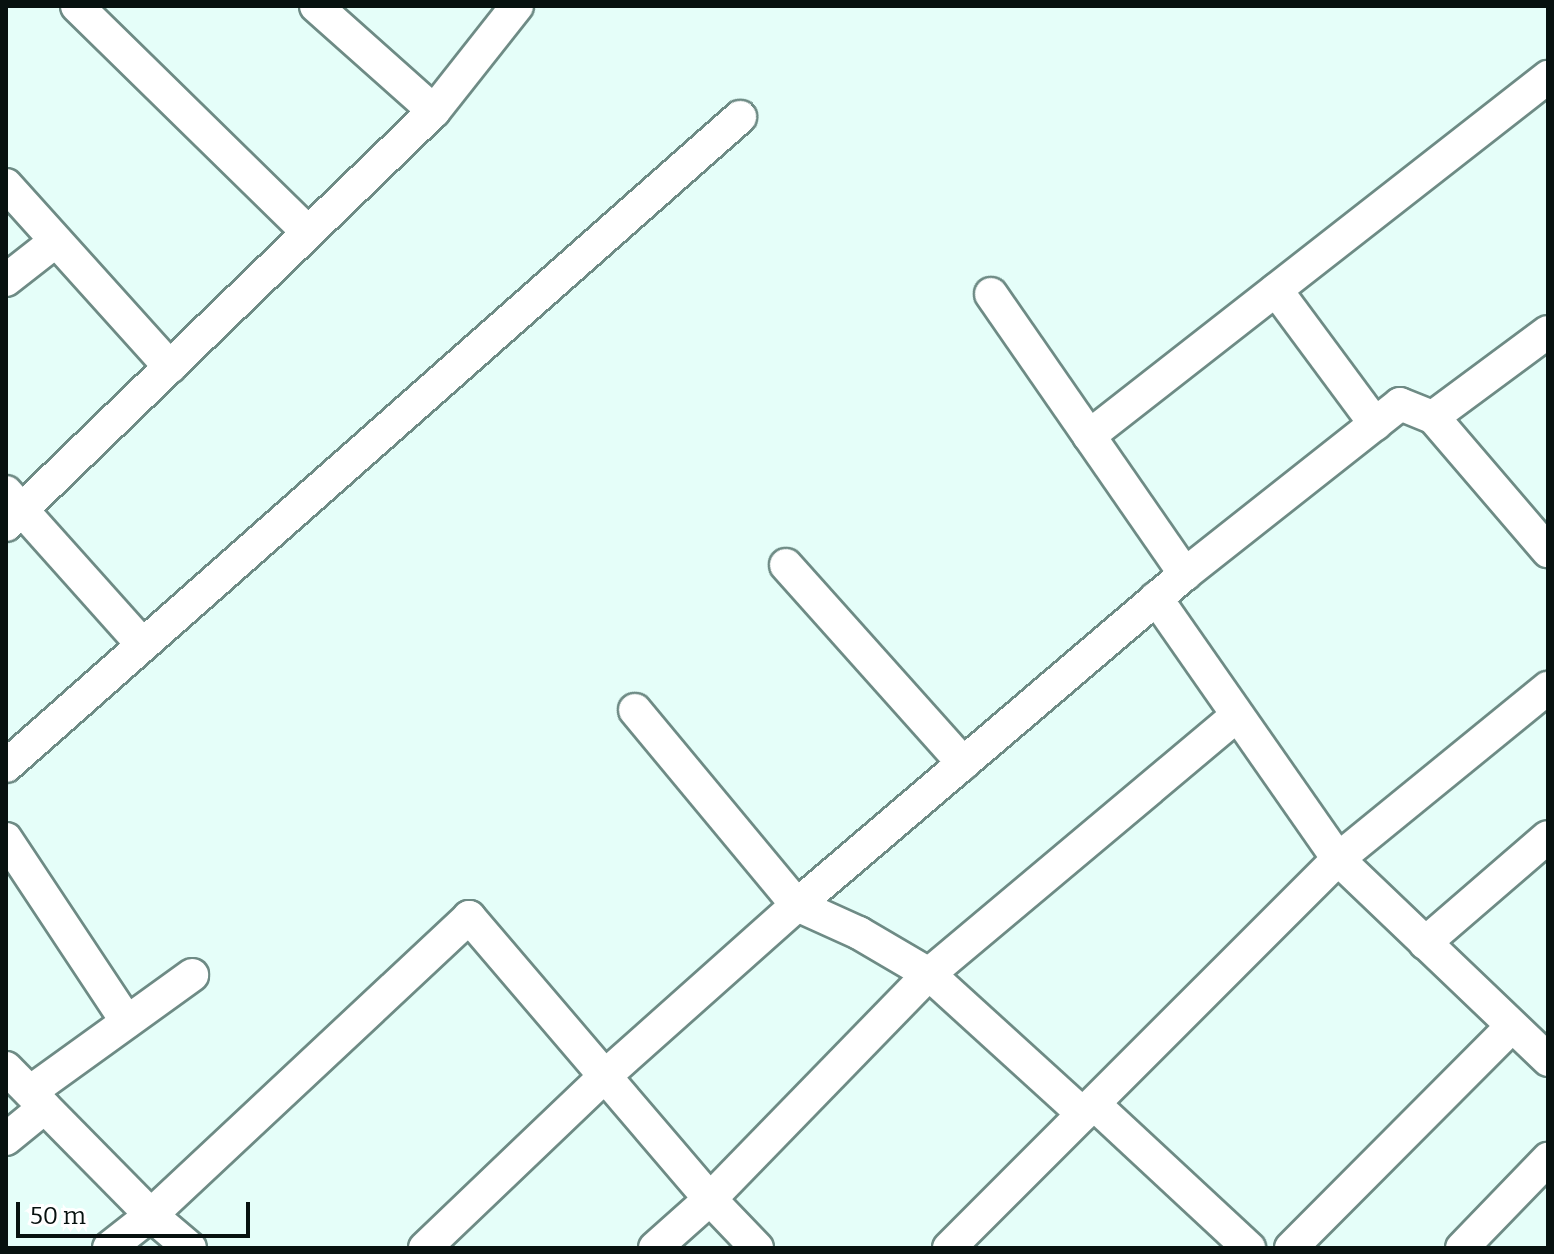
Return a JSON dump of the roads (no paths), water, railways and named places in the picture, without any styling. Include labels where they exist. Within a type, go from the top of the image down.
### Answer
[{"type":"street","points":[[77,6],[308,232]]},
{"type":"street","points":[[316,6],[434,111]]},
{"type":"street","points":[[143,645],[11,509],[170,367],[434,111],[517,6]]},
{"type":"street","points":[[1089,436],[1548,77]]},
{"type":"street","points":[[6,766],[740,117]]},
{"type":"street","points":[[6,185],[170,367]]},
{"type":"street","points":[[6,280],[56,241]]},
{"type":"street","points":[[1276,290],[1375,424]]},
{"type":"street","points":[[991,294],[1185,574]]},
{"type":"street","points":[[1433,417],[1548,332]]},
{"type":"street","points":[[425,1248],[605,1076],[797,905],[1156,598],[1400,404],[1433,417],[1548,551]]},
{"type":"street","points":[[786,565],[963,763]]},
{"type":"street","points":[[1156,598],[1338,859],[1548,1060]]},
{"type":"street","points":[[949,1248],[1338,859],[1548,688]]},
{"type":"street","points":[[635,710],[797,905],[859,933],[929,974],[1249,1248]]},
{"type":"street","points":[[655,1248],[710,1199],[929,974],[1237,716]]},
{"type":"street","points":[[1425,943],[1548,837]]},
{"type":"street","points":[[6,839],[127,1022]]},
{"type":"street","points":[[109,1248],[151,1215],[469,917],[710,1199],[757,1248]]},
{"type":"street","points":[[6,1139],[37,1100],[127,1022],[192,975]]},
{"type":"street","points":[[1303,1244],[1512,1026]]},
{"type":"street","points":[[6,1068],[151,1215],[190,1248]]},
{"type":"street","points":[[1462,1248],[1548,1159]]}]
